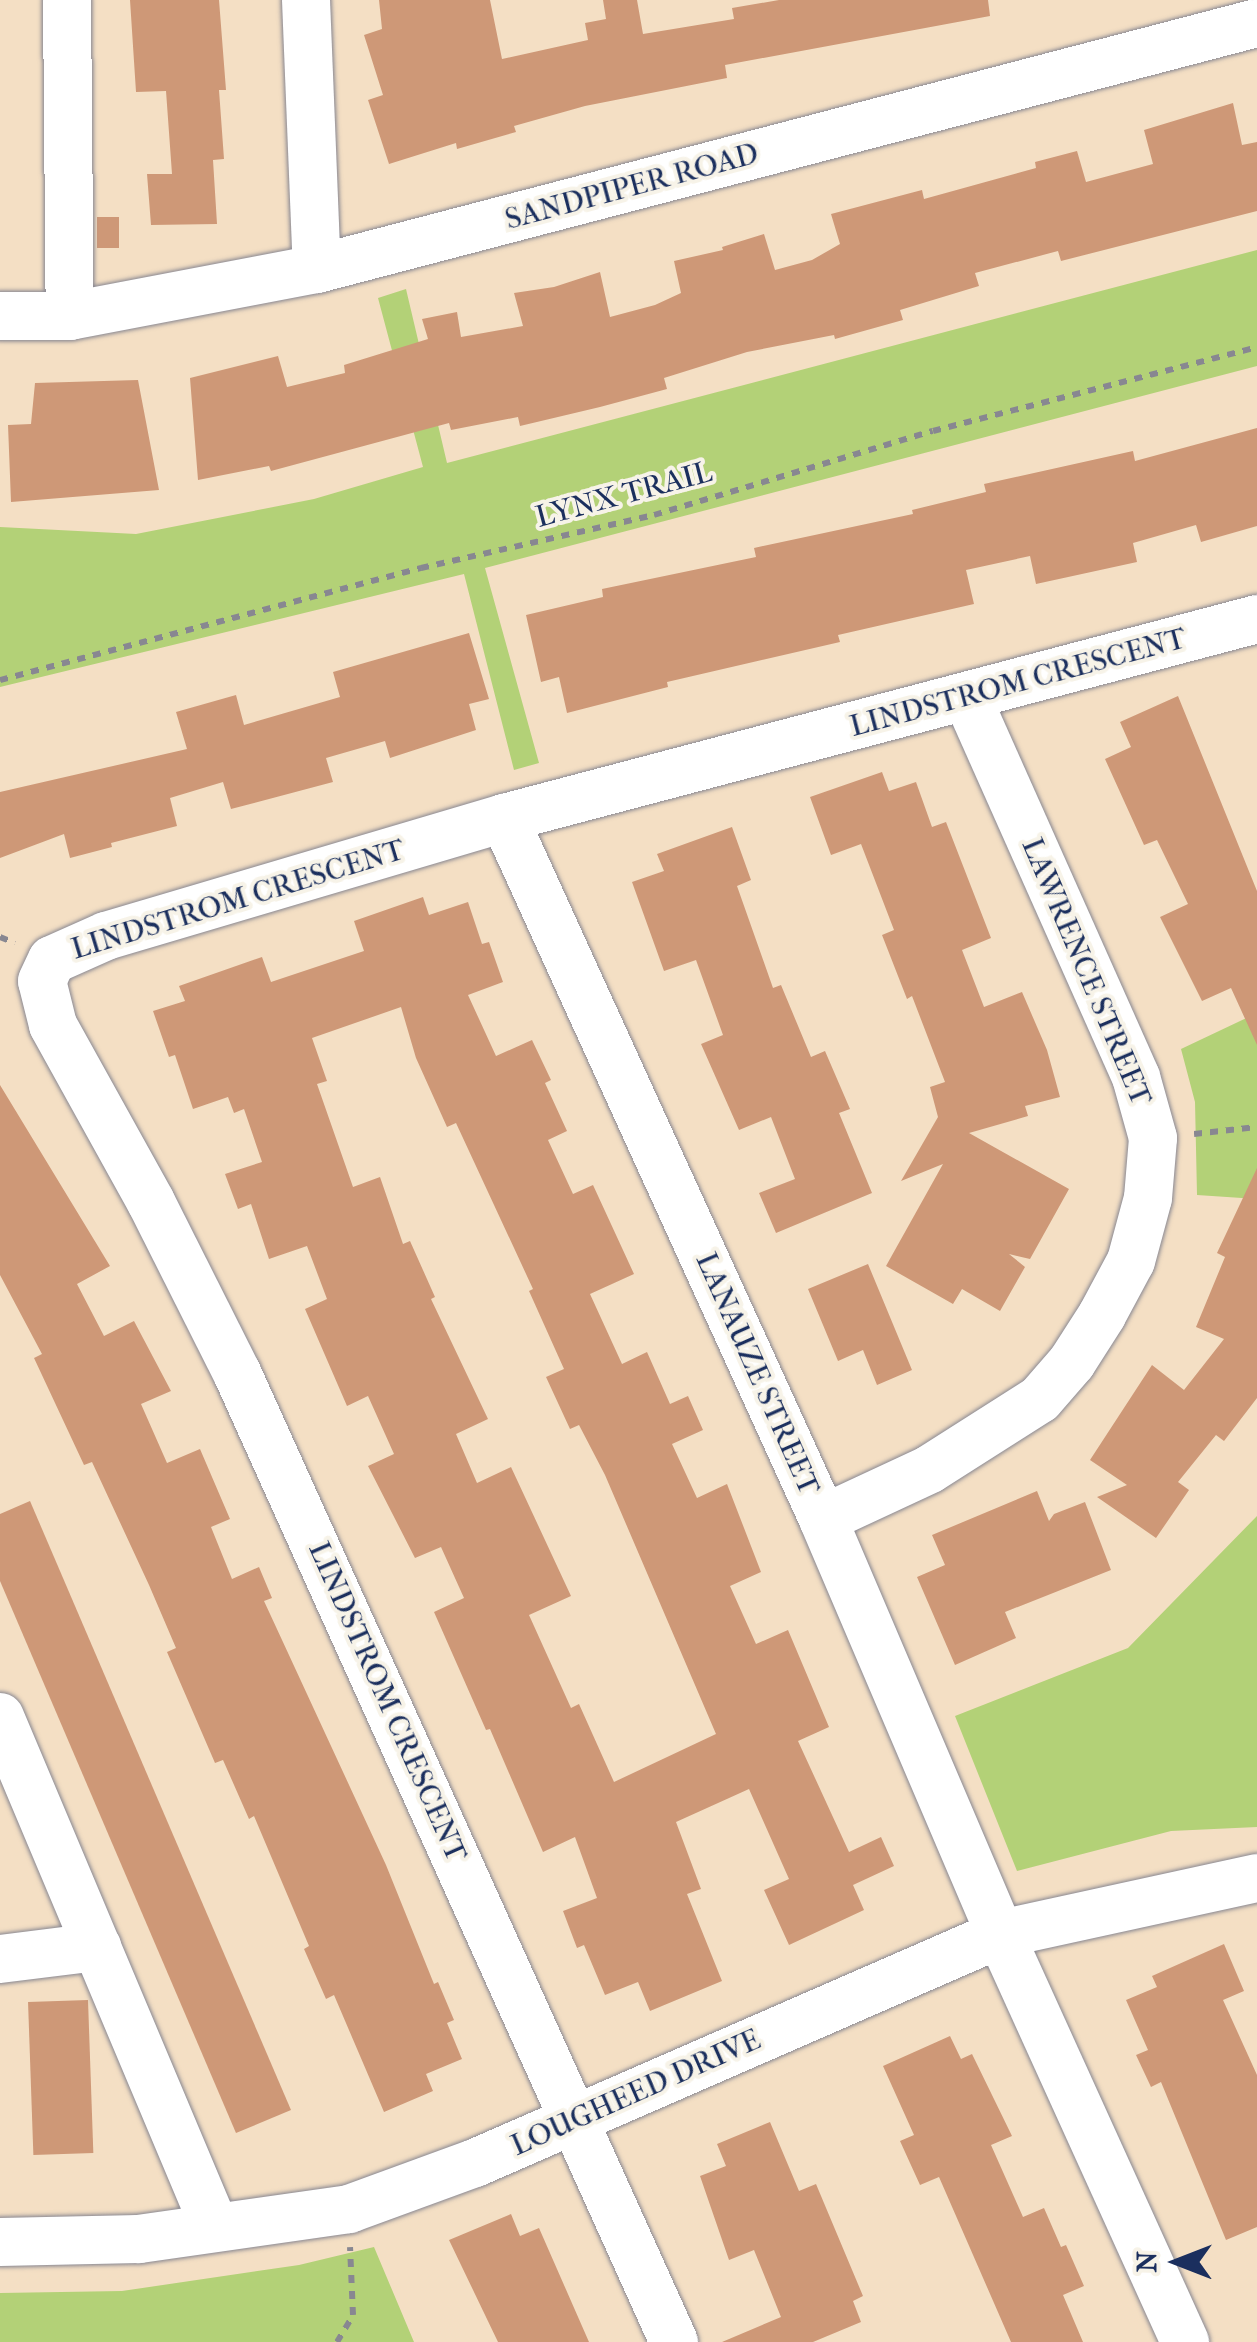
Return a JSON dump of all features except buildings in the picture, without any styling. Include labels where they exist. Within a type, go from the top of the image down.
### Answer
[{"type":"street","points":[[67,0],[70,316]]},
{"type":"street","points":[[307,0],[317,269]]},
{"type":"street","name":"SANDPIPER ROAD","points":[[0,316],[70,316],[317,269],[1257,23]]},
{"type":"street","name":"LINDSTROM CRESCENT","points":[[576,2119],[237,1373],[151,1202],[53,1026],[42,981],[52,960],[71,948],[504,818],[1257,618]]},
{"type":"street","name":"LAWRENCE STREET","points":[[823,1519],[930,1469],[1040,1399],[1082,1346],[1131,1262],[1148,1198],[1153,1138],[1136,1077],[967,698]]},
{"type":"street","name":"LANAUZE STREET","points":[[504,818],[823,1519],[1000,1934],[1185,2342]]},
{"type":"street","points":[[0,1717],[215,2228]]},
{"type":"street","name":"LOUGHEED DRIVE","points":[[0,2242],[139,2239],[349,2209],[475,2163],[1000,1934],[1257,1878]]},
{"type":"street","points":[[0,1959],[97,1947]]},
{"type":"street","points":[[576,2119],[674,2342]]},
{"type":"path","name":"LYNX TRAIL","points":[[0,680],[421,568],[654,515],[933,431],[1257,347]]},
{"type":"path","points":[[1153,1138],[1257,1127]]},
{"type":"path","points":[[338,2342],[353,2315],[349,2209]]},
{"type":"green space","points":[[1257,250],[1257,366],[485,568],[539,763],[514,770],[464,574],[0,687],[0,527],[136,534],[314,499],[423,467],[378,298],[406,289],[447,463]]},
{"type":"green space","points":[[1257,1013],[1257,1199],[1197,1195],[1195,1102],[1181,1049]]},
{"type":"green space","points":[[1257,1516],[1257,1827],[1171,1831],[1017,1871],[955,1716],[1128,1648]]},
{"type":"green space","points":[[374,2247],[414,2342],[0,2342],[0,2293],[122,2291],[299,2265]]}]
